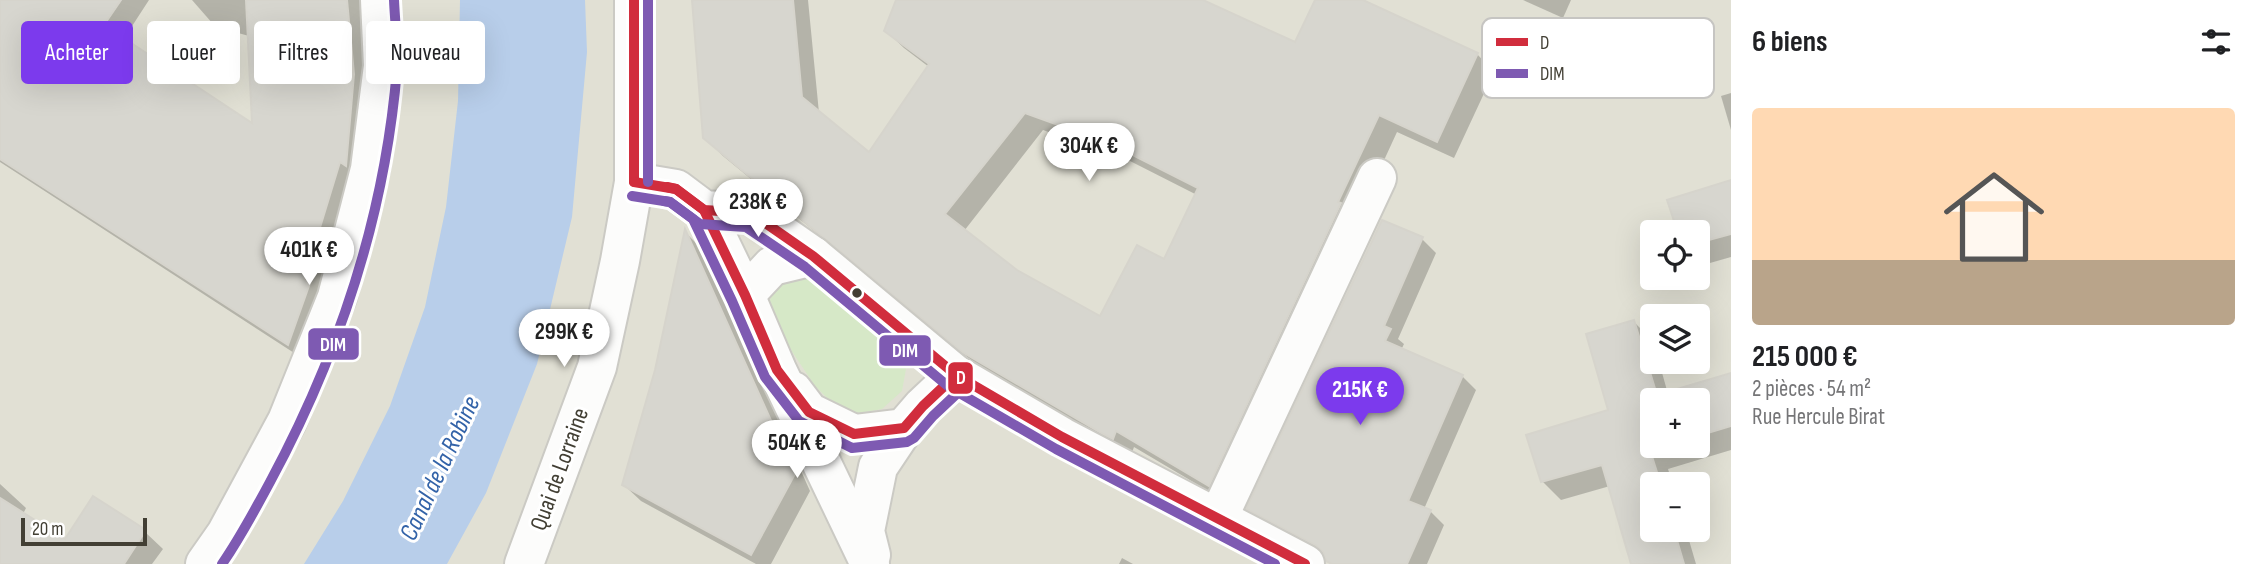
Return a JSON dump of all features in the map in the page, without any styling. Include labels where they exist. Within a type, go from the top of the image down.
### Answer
[{"type":"street","points":[[205,564],[226,534],[287,421],[337,297],[370,169],[383,66],[380,0]]},
{"type":"street","name":"Quai de Lorraine","points":[[524,564],[597,368],[620,261],[634,182],[634,0]]},
{"type":"street","points":[[1218,518],[1377,178]]},
{"type":"street","points":[[634,182],[676,189],[704,209],[777,370],[872,564]]},
{"type":"street","points":[[704,209],[751,213],[813,256],[956,375],[1062,438],[1305,564]]},
{"type":"street","points":[[745,295],[772,266],[813,256]]},
{"type":"street","points":[[777,370],[809,412],[854,434],[904,428]]},
{"type":"street","points":[[872,564],[865,531],[878,467],[904,428],[956,375]]},
{"type":"shaded area","points":[[0,0],[1731,0],[1731,564],[0,564]]},
{"type":"green space","points":[[800,276],[813,280],[895,344],[906,369],[902,391],[882,409],[855,414],[829,400],[815,386],[787,344],[769,304],[774,286]]},
{"type":"water","name":"Canal de la Robine","points":[[460,0],[585,0],[587,52],[572,217],[537,364],[486,493],[447,564],[304,564],[343,501],[390,406],[425,307],[446,207],[458,84],[485,84],[485,21],[460,21]]},
{"type":"building","points":[[0,0],[121,0],[107,21],[21,21],[21,84],[133,84],[133,44],[147,53],[147,84],[193,84],[252,123],[246,0],[347,0],[349,21],[254,21],[254,84],[352,84],[352,53],[354,74],[346,166],[340,162],[304,280],[310,283],[288,345],[0,159]]},
{"type":"building","points":[[692,0],[793,0],[802,97],[869,152],[929,64],[884,31],[896,0],[1203,0],[1295,42],[1315,0],[1363,0],[1478,53],[1437,142],[1379,115],[1338,202],[1341,203],[1209,486],[1116,431],[1113,439],[1103,434],[962,352],[703,138]],"holes":[[[1025,113],[1111,144],[1198,188],[1164,259],[1137,245],[1100,316],[1017,270],[945,214]]]},
{"type":"building","points":[[1731,180],[1731,234],[1710,240],[1710,220],[1674,220],[1667,200]]},
{"type":"building","points":[[1382,220],[1423,237],[1384,326],[1391,329],[1385,341],[1463,375],[1408,501],[1431,510],[1407,564],[1332,564],[1326,561],[1323,552],[1315,545],[1246,509]]},
{"type":"building","points":[[685,229],[795,474],[751,555],[622,485],[655,370]]},
{"type":"building","points":[[1634,320],[1640,340],[1640,374],[1651,374],[1655,388],[1640,388],[1640,458],[1653,458],[1657,472],[1640,472],[1640,542],[1678,542],[1684,564],[1631,564],[1602,465],[1541,482],[1526,435],[1608,410],[1586,334]]},
{"type":"building","points":[[1731,373],[1731,426],[1710,432],[1710,388],[1681,388]]},
{"type":"building","points":[[93,496],[146,530],[124,564],[0,564],[0,498],[65,539]]},
{"type":"transit line","name":"DIM","points":[[222,564],[253,513],[295,433],[317,384],[355,282],[370,230],[391,123],[397,69],[394,0]]},
{"type":"transit line","name":"D","points":[[634,0],[634,182]]},
{"type":"transit line","name":"DIM","points":[[648,0],[648,182]]},
{"type":"transit line","name":"D","points":[[634,182],[676,189],[704,210],[751,213],[813,256],[956,375],[1062,437],[1305,564]]},
{"type":"transit line","name":"D","points":[[667,187],[676,189],[704,210],[777,370],[809,412],[854,434],[904,428],[956,375]]},
{"type":"transit line","name":"DIM","points":[[632,196],[670,202],[700,224],[746,227],[805,267],[949,387],[1056,449],[1275,564]]},
{"type":"transit line","name":"DIM","points":[[664,201],[670,202],[693,219],[765,377],[799,421],[852,448],[907,442],[966,385]]}]
